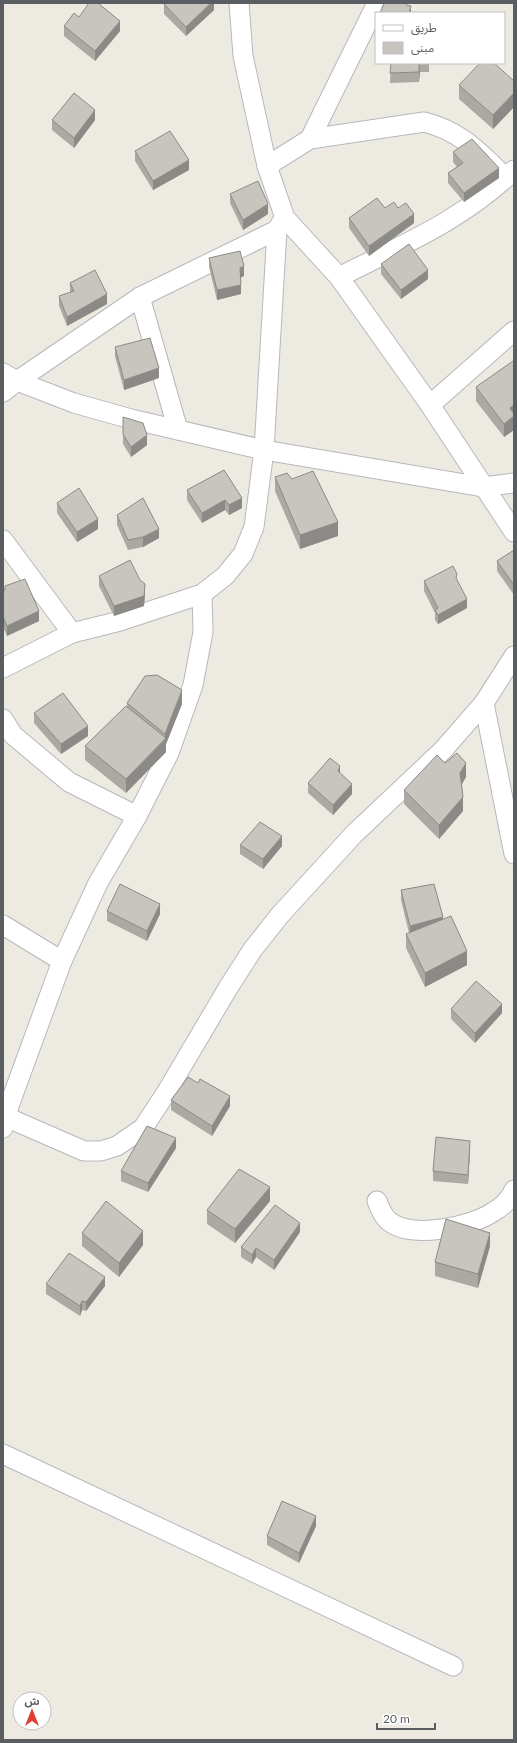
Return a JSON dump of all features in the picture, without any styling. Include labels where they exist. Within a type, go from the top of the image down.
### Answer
[{"type":"street","points":[[3,668],[72,633],[120,621],[202,594],[225,576],[243,554],[254,527],[264,450],[281,224],[243,56],[239,3]]},
{"type":"street","points":[[310,139],[377,3]]},
{"type":"street","points":[[268,166],[310,139],[424,122],[440,126],[456,134],[510,174],[479,201],[446,222],[339,277]]},
{"type":"street","points":[[281,224],[339,277],[430,406],[514,532]]},
{"type":"street","points":[[8,382],[140,297],[281,224]]},
{"type":"street","points":[[140,297],[178,430]]},
{"type":"street","points":[[430,406],[514,331]]},
{"type":"street","points":[[8,382],[74,403],[178,430],[264,450],[483,487],[514,483]]},
{"type":"street","points":[[3,540],[72,633]]},
{"type":"street","points":[[202,594],[203,632],[193,685],[169,753],[137,816],[98,883],[62,961],[5,1114],[84,1151],[101,1151],[117,1146],[143,1128],[166,1093],[228,988],[253,949],[280,915],[354,834],[443,750],[484,703],[514,656]]},
{"type":"street","points":[[484,703],[514,854]]},
{"type":"street","points":[[3,719],[8,741],[69,782],[137,816]]},
{"type":"street","points":[[3,925],[62,961]]},
{"type":"street","points":[[377,1201],[383,1213],[390,1222],[402,1227],[418,1230],[437,1230],[469,1223],[493,1213],[504,1204],[514,1190]]},
{"type":"street","points":[[3,1454],[453,1666]]},
{"type":"building","points":[[89,3],[98,3],[120,21],[95,51],[64,26],[74,13],[79,17]]},
{"type":"building","points":[[211,3],[186,27],[164,4]]},
{"type":"building","points":[[384,3],[406,3],[406,5],[411,6],[409,12],[380,12]]},
{"type":"building","points":[[391,64],[419,64],[419,72],[390,73]]},
{"type":"building","points":[[479,64],[495,64],[514,81],[514,93],[493,115],[459,85]]},
{"type":"building","points":[[74,93],[95,110],[74,138],[52,120]]},
{"type":"building","points":[[170,131],[189,160],[153,181],[135,151]]},
{"type":"building","points":[[472,139],[499,168],[464,193],[448,173],[463,163],[453,152]]},
{"type":"building","points":[[258,181],[268,204],[243,220],[230,194]]},
{"type":"building","points":[[377,198],[385,208],[394,202],[398,208],[406,203],[414,214],[369,246],[349,218]]},
{"type":"building","points":[[409,244],[428,270],[401,290],[381,264]]},
{"type":"building","points":[[240,251],[244,266],[240,268],[241,285],[217,290],[209,258]]},
{"type":"building","points":[[95,270],[107,294],[67,317],[59,296],[74,291],[70,283]]},
{"type":"building","points":[[150,338],[159,368],[124,380],[115,347]]},
{"type":"building","points":[[513,361],[514,405],[510,408],[514,416],[504,424],[476,387]]},
{"type":"building","points":[[123,417],[143,423],[147,435],[131,447],[123,434]]},
{"type":"building","points":[[224,470],[242,498],[229,505],[225,500],[202,513],[187,490]]},
{"type":"building","points":[[313,471],[338,522],[300,535],[275,477],[287,473],[292,479]]},
{"type":"building","points":[[79,488],[98,519],[77,532],[57,503]]},
{"type":"building","points":[[143,498],[159,529],[143,537],[128,540],[117,515]]},
{"type":"building","points":[[514,550],[514,585],[497,561]]},
{"type":"building","points":[[130,560],[140,580],[145,584],[144,596],[114,606],[99,576]]},
{"type":"building","points":[[453,566],[457,574],[456,578],[467,599],[438,615],[435,610],[438,608],[424,581]]},
{"type":"building","points":[[25,579],[39,611],[7,626],[3,617],[3,591],[5,590],[5,586]]},
{"type":"building","points":[[157,675],[182,690],[165,734],[127,703],[145,676]]},
{"type":"building","points":[[63,693],[88,726],[61,744],[34,713]]},
{"type":"building","points":[[126,706],[166,738],[126,779],[85,746]]},
{"type":"building","points":[[457,753],[466,763],[460,773],[463,797],[439,825],[404,790],[437,755],[445,763]]},
{"type":"building","points":[[330,758],[340,766],[338,771],[352,784],[333,805],[308,783]]},
{"type":"building","points":[[260,822],[282,836],[263,859],[240,845]]},
{"type":"building","points":[[120,884],[160,904],[147,931],[107,911]]},
{"type":"building","points":[[434,884],[443,917],[410,926],[401,890]]},
{"type":"building","points":[[451,916],[467,951],[425,973],[406,934]]},
{"type":"building","points":[[476,981],[502,1004],[475,1033],[451,1009]]},
{"type":"building","points":[[188,1077],[198,1083],[200,1079],[230,1096],[212,1126],[171,1100]]},
{"type":"building","points":[[147,1126],[176,1138],[148,1183],[121,1171]]},
{"type":"building","points":[[436,1137],[470,1141],[468,1175],[433,1171]]},
{"type":"building","points":[[239,1169],[270,1187],[235,1229],[207,1210]]},
{"type":"building","points":[[106,1201],[143,1231],[119,1263],[82,1233]]},
{"type":"building","points":[[275,1205],[300,1223],[274,1260],[256,1248],[252,1255],[241,1247]]},
{"type":"building","points":[[446,1219],[490,1233],[478,1274],[435,1262]]},
{"type":"building","points":[[69,1253],[105,1277],[86,1302],[82,1301],[80,1306],[46,1284]]},
{"type":"building","points":[[282,1501],[316,1516],[299,1553],[267,1536]]}]
